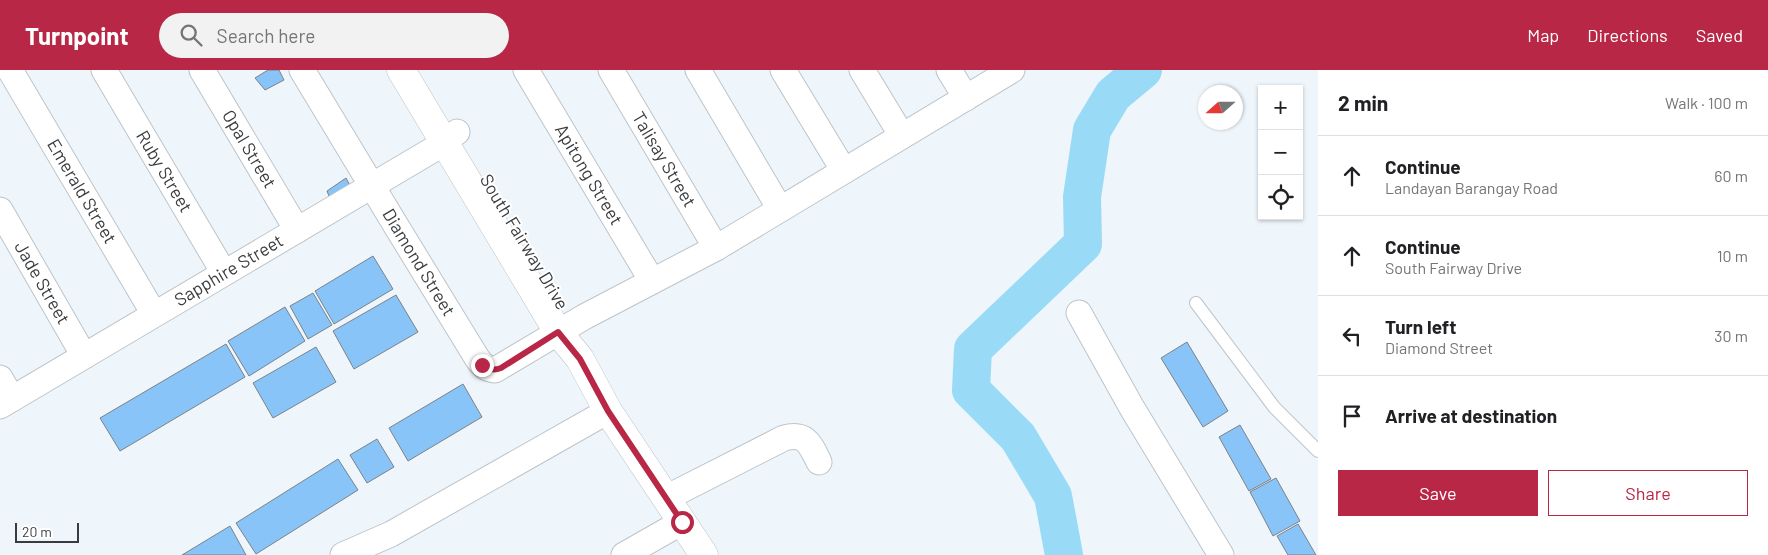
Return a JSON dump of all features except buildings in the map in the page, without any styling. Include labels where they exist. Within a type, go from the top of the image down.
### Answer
[{"type":"street","name":"Emerald Street","points":[[10,70],[154,314]]},
{"type":"street","name":"Ruby Street","points":[[104,70],[224,273]]},
{"type":"street","name":"Opal Street","points":[[202,70],[297,230]]},
{"type":"street","name":"Diamond Street","points":[[302,70],[482,365],[496,370],[565,328],[716,248],[1012,70]]},
{"type":"street","name":"South Fairway Drive","points":[[401,70],[451,137],[565,328],[608,411],[704,555]]},
{"type":"street","name":"South Fairway Drive","points":[[420,70],[451,137]]},
{"type":"street","name":"Apitong Street","points":[[526,70],[652,282]]},
{"type":"street","name":"Talisay Street","points":[[611,70],[716,248]]},
{"type":"street","points":[[698,70],[780,209]]},
{"type":"street","points":[[783,70],[844,171]]},
{"type":"street","points":[[862,70],[902,136]]},
{"type":"street","points":[[949,70],[966,98]]},
{"type":"street","name":"Sapphire Street","points":[[4,394],[84,356],[451,137]]},
{"type":"street","name":"Jade Street","points":[[0,210],[84,356]]},
{"type":"street","points":[[1079,313],[1132,408],[1221,555]]},
{"type":"street","points":[[343,555],[392,534],[608,411]]},
{"type":"street","points":[[666,498],[784,438],[794,435],[802,437],[810,444],[819,462]]},
{"type":"street","points":[[624,555],[682,522]]},
{"type":"lane","points":[[1196,303],[1274,407],[1318,451]]},
{"type":"waterway","points":[[1064,555],[1053,496],[1018,437],[971,390],[973,349],[1083,244],[1082,197],[1092,130],[1113,95],[1143,70]]},
{"type":"route","points":[[482,365],[489,369],[496,370],[501,368],[558,332],[580,359],[608,411],[682,522]]}]
